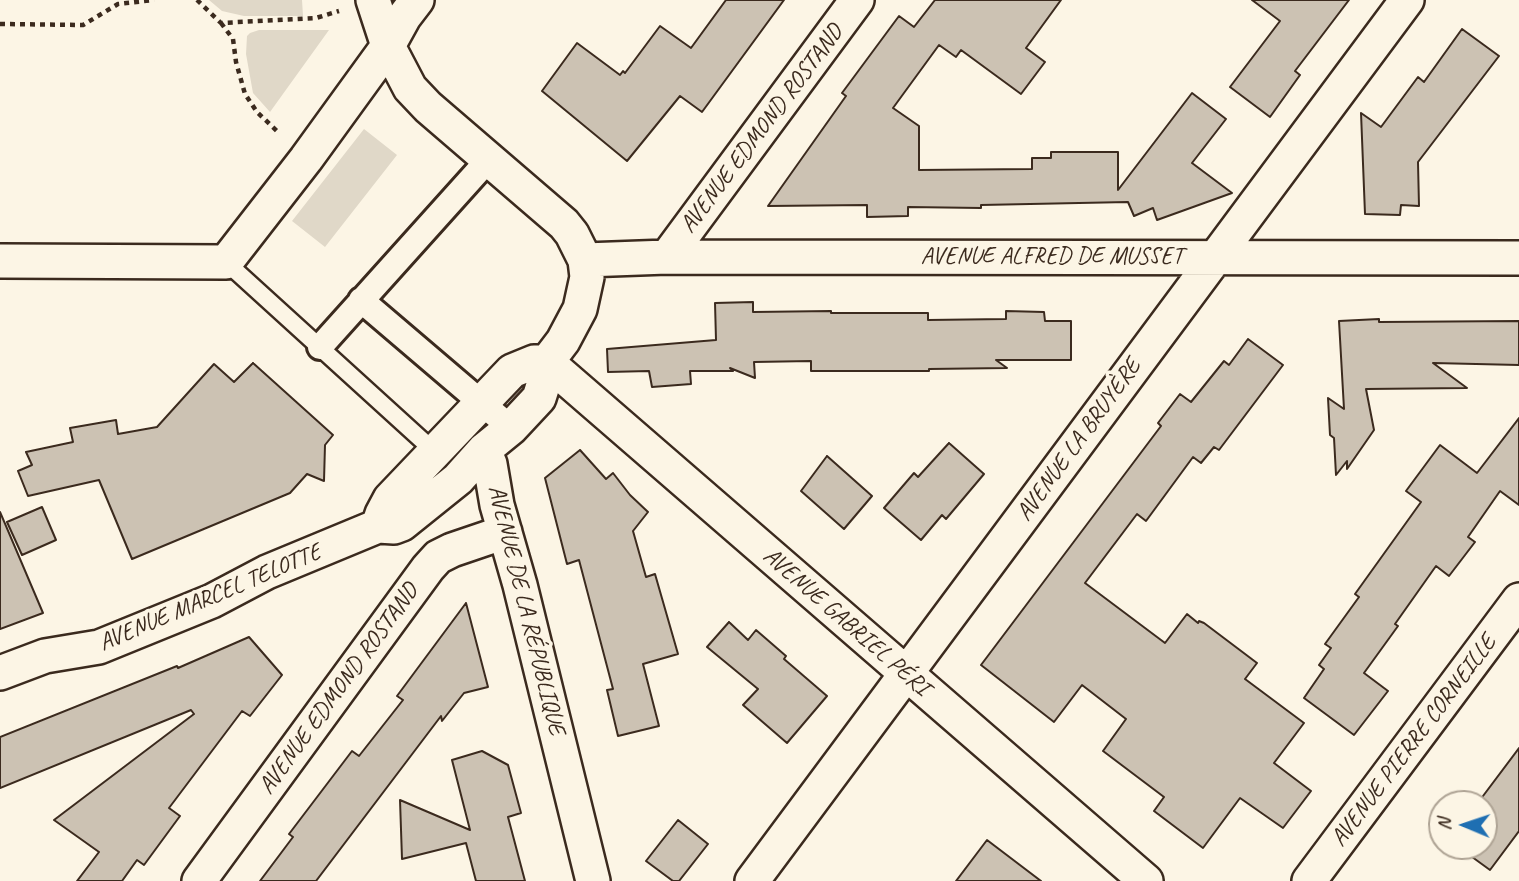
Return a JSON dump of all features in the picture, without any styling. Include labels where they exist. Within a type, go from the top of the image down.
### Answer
[{"type":"street","points":[[373,0],[388,46],[410,88],[488,160],[564,224],[585,260],[587,276],[580,309],[563,341],[547,362],[547,376],[540,398],[511,428],[484,450]]},
{"type":"street","points":[[0,261],[226,262],[306,159],[388,46],[417,0]]},
{"type":"street","name":"AVENUE EDMOND ROSTAND","points":[[667,257],[857,0]]},
{"type":"street","name":"AVENUE LA BRUYÈRE","points":[[752,881],[1407,0]]},
{"type":"street","points":[[320,347],[488,160]]},
{"type":"street","name":"AVENUE ALFRED DE MUSSET","points":[[585,260],[667,257],[1519,258]]},
{"type":"street","points":[[361,300],[471,412],[511,428]]},
{"type":"street","points":[[378,526],[390,499],[512,371],[534,362],[547,362]]},
{"type":"street","name":"AVENUE GABRIEL PÉRI","points":[[547,362],[1146,881]]},
{"type":"street","name":"AVENUE MARCEL TELOTTE","points":[[0,673],[46,656],[99,647],[212,601],[268,572],[378,526],[394,527],[402,524],[458,479],[484,450]]},
{"type":"street","name":"AVENUE DE LA RÉPUBLIQUE","points":[[484,450],[490,464],[497,505],[593,881]]},
{"type":"street","name":"AVENUE EDMOND ROSTAND","points":[[198,881],[428,568],[438,557],[452,550],[505,532]]},
{"type":"street","name":"AVENUE PIERRE CORNEILLE","points":[[1309,881],[1519,600]]},
{"type":"lane","points":[[226,262],[435,452]]},
{"type":"path","points":[[0,24],[83,25],[118,5],[154,0]]},
{"type":"path","points":[[197,0],[233,39],[236,62],[246,94],[257,112],[306,159]]},
{"type":"path","points":[[220,23],[316,18],[373,0]]},
{"type":"shaded area","points":[[209,0],[302,0],[303,16],[244,16],[222,11]]},
{"type":"shaded area","points":[[259,30],[329,30],[270,112],[253,93],[246,54],[247,36]]},
{"type":"shaded area","points":[[364,129],[397,155],[325,247],[292,221]]},
{"type":"building","points":[[726,0],[784,0],[702,112],[680,96],[627,161],[542,91],[577,43],[620,75],[623,71],[625,73],[660,26],[691,48]]},
{"type":"building","points":[[935,0],[1061,0],[1026,48],[1045,62],[1021,94],[961,50],[956,57],[939,45],[893,108],[919,126],[919,170],[1032,169],[1032,158],[1051,158],[1051,152],[1118,152],[1118,190],[1192,93],[1226,119],[1192,163],[1232,193],[1157,220],[1153,208],[1134,216],[1128,202],[981,205],[981,208],[908,207],[908,216],[867,217],[867,205],[768,206],[846,96],[842,93],[899,16],[914,27]]},
{"type":"building","points":[[1252,0],[1349,0],[1295,71],[1300,75],[1270,117],[1230,87],[1280,21]]},
{"type":"building","points":[[1462,29],[1499,56],[1418,162],[1419,206],[1401,205],[1400,215],[1365,214],[1361,113],[1381,127],[1418,77],[1424,82]]},
{"type":"building","points":[[753,302],[753,312],[928,313],[928,320],[1006,319],[1006,311],[1044,312],[1045,321],[1071,321],[1071,360],[996,360],[1007,368],[929,371],[811,371],[811,361],[754,362],[755,378],[730,368],[733,371],[690,371],[691,384],[652,387],[649,371],[608,372],[607,349],[716,340],[715,303]]},
{"type":"building","points":[[1379,319],[1379,322],[1519,321],[1519,365],[1433,363],[1467,388],[1366,389],[1374,430],[1347,469],[1347,461],[1336,475],[1328,398],[1344,409],[1339,321]]},
{"type":"building","points":[[1248,339],[1283,365],[1219,450],[1214,447],[1201,463],[1193,457],[1146,521],[1137,514],[1085,583],[1165,643],[1187,614],[1198,623],[1204,623],[1257,663],[1245,679],[1304,723],[1274,763],[1311,791],[1283,828],[1240,798],[1203,848],[1154,811],[1164,797],[1103,751],[1126,719],[1082,685],[1054,722],[981,665],[1161,426],[1158,423],[1180,394],[1191,402],[1224,361],[1229,365]]},
{"type":"building","points":[[253,363],[333,435],[325,445],[324,481],[307,474],[290,493],[132,559],[99,480],[28,496],[18,471],[32,465],[26,452],[73,442],[70,428],[116,420],[118,434],[157,427],[214,364],[234,382]]},
{"type":"building","points":[[1519,418],[1519,505],[1500,491],[1468,537],[1475,542],[1449,576],[1436,566],[1364,673],[1388,691],[1354,735],[1304,698],[1324,669],[1319,665],[1331,648],[1325,644],[1359,597],[1355,594],[1421,502],[1406,491],[1440,445],[1477,473]]},
{"type":"building","points":[[949,443],[984,474],[946,519],[942,515],[921,540],[884,508],[914,473],[918,477]]},
{"type":"building","points":[[580,450],[606,479],[613,473],[648,512],[633,531],[646,577],[655,574],[678,654],[643,664],[659,726],[618,736],[607,690],[613,689],[579,560],[567,564],[545,478]]},
{"type":"building","points":[[827,456],[872,496],[844,529],[801,491]]},
{"type":"building","points":[[42,507],[56,540],[22,555],[7,522]]},
{"type":"building","points":[[0,512],[43,613],[0,629]]},
{"type":"building","points":[[466,603],[488,687],[464,693],[442,721],[441,716],[316,881],[260,881],[293,837],[289,834],[352,751],[359,756],[403,700],[397,696]]},
{"type":"building","points":[[729,622],[748,640],[756,630],[786,656],[784,659],[827,696],[787,743],[743,705],[758,689],[707,647]]},
{"type":"building","points":[[249,637],[282,675],[250,716],[242,711],[169,808],[180,816],[144,865],[137,860],[122,881],[77,881],[99,852],[54,820],[194,714],[191,710],[0,788],[0,737],[177,666],[178,668]]},
{"type":"building","points":[[1519,748],[1519,831],[1498,859],[1498,790],[1488,790]]},
{"type":"building","points":[[482,751],[508,765],[521,813],[508,817],[525,881],[476,881],[466,843],[402,859],[400,800],[470,830],[452,760]]},
{"type":"building","points":[[678,820],[708,844],[679,881],[673,881],[646,861]]},
{"type":"building","points":[[987,840],[1041,881],[956,881]]},
{"type":"building","points":[[1476,860],[1497,860],[1490,870]]}]
